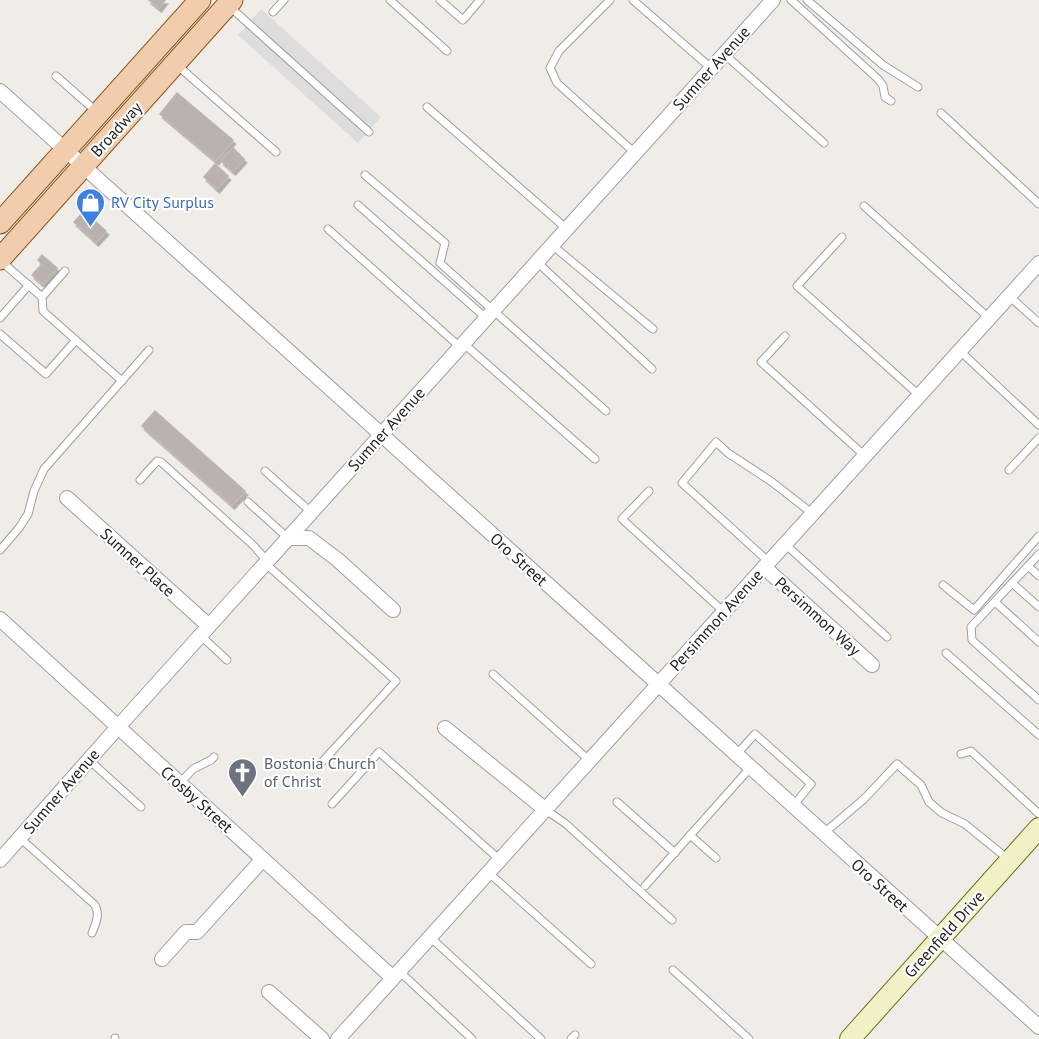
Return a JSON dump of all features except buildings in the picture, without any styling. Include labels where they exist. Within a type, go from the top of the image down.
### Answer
[{"type":"main road","name":"Broadway","points":[[2,215],[66,151],[200,0]]},
{"type":"main road","name":"Broadway","points":[[0,259],[230,3]]},
{"type":"main road","name":"Greenfield Drive","points":[[849,1039],[1039,828]]},
{"type":"street","name":"Sumner Avenue","points":[[0,860],[773,0]]},
{"type":"street","name":"Oro Street","points":[[0,91],[1039,1028]]},
{"type":"street","name":"Persimmon Avenue","points":[[345,1037],[396,974],[1039,263]]},
{"type":"street","name":"Sumner Place","points":[[67,498],[204,631]]},
{"type":"street","points":[[288,537],[309,538],[338,560],[393,610]]},
{"type":"street","name":"Persimmon Way","points":[[766,565],[872,665]]},
{"type":"street","name":"Crosby Street","points":[[0,619],[263,859],[396,974]]},
{"type":"street","points":[[445,728],[546,810]]},
{"type":"street","points":[[162,959],[186,932],[197,932],[263,859]]},
{"type":"street","points":[[269,992],[322,1039]]},
{"type":"lane","points":[[273,12],[284,0]]},
{"type":"lane","points":[[390,0],[447,51]]},
{"type":"lane","points":[[440,0],[463,20],[480,0]]},
{"type":"lane","points":[[609,0],[560,51],[550,68],[557,83],[635,153]]},
{"type":"lane","points":[[633,0],[711,68]]},
{"type":"lane","points":[[791,0],[878,79],[884,86],[885,97],[891,102]]},
{"type":"lane","points":[[807,0],[883,65],[918,87]]},
{"type":"lane","points":[[230,3],[369,132]]},
{"type":"lane","points":[[724,54],[824,143]]},
{"type":"lane","points":[[175,63],[276,152]]},
{"type":"lane","points":[[56,76],[99,114]]},
{"type":"lane","points":[[427,106],[567,229]]},
{"type":"lane","points":[[941,113],[1039,204]]},
{"type":"lane","points":[[365,175],[445,243],[440,263],[490,314]]},
{"type":"lane","points":[[358,205],[606,411]]},
{"type":"lane","points":[[864,206],[989,318]]},
{"type":"lane","points":[[328,228],[595,459]]},
{"type":"lane","points":[[842,237],[798,286],[920,396]]},
{"type":"lane","points":[[552,244],[653,329]]},
{"type":"lane","points":[[0,259],[42,297],[43,311],[122,381]]},
{"type":"lane","points":[[537,262],[652,369]]},
{"type":"lane","points":[[42,297],[65,271]]},
{"type":"lane","points":[[0,318],[29,285]]},
{"type":"lane","points":[[1009,296],[1039,323]]},
{"type":"lane","points":[[0,334],[46,374],[76,340]]},
{"type":"lane","points":[[785,336],[761,362],[865,456]]},
{"type":"lane","points":[[0,550],[28,514],[34,491],[44,469],[149,350]]},
{"type":"lane","points":[[960,351],[1039,425]]},
{"type":"lane","points":[[1009,470],[1039,438]]},
{"type":"lane","points":[[766,565],[682,483],[716,442],[813,514]]},
{"type":"lane","points":[[140,480],[157,461],[161,462],[254,546],[266,562],[396,681],[322,762]]},
{"type":"lane","points":[[265,471],[311,512]]},
{"type":"lane","points":[[649,490],[622,519],[724,612]]},
{"type":"lane","points":[[248,502],[288,537]]},
{"type":"lane","points":[[943,585],[974,610],[1039,536]]},
{"type":"lane","points":[[785,544],[887,637]]},
{"type":"lane","points":[[1039,554],[971,627],[972,640],[1039,700]]},
{"type":"lane","points":[[1028,566],[1039,576]]},
{"type":"lane","points":[[1012,583],[1039,607]]},
{"type":"lane","points":[[994,602],[1039,642]]},
{"type":"lane","points":[[204,631],[227,660]]},
{"type":"lane","points":[[946,653],[1039,735]]},
{"type":"lane","points":[[493,674],[590,761]]},
{"type":"lane","points":[[736,755],[755,734],[812,784],[793,806]]},
{"type":"lane","points":[[332,804],[379,752],[500,860]]},
{"type":"lane","points":[[961,754],[971,752],[1039,814]]},
{"type":"lane","points":[[180,783],[193,769],[214,757]]},
{"type":"lane","points":[[89,760],[141,807]]},
{"type":"lane","points":[[824,834],[897,764],[921,785],[926,798],[935,807],[948,817],[965,824],[1010,861]]},
{"type":"lane","points":[[645,886],[750,768]]},
{"type":"lane","points":[[617,802],[675,853]]},
{"type":"lane","points":[[546,810],[566,824],[672,920]]},
{"type":"lane","points":[[690,835],[716,858]]},
{"type":"lane","points":[[20,838],[95,905],[98,920],[92,933]]},
{"type":"lane","points":[[489,873],[591,964]]},
{"type":"lane","points":[[430,937],[541,1039]]},
{"type":"lane","points":[[673,970],[749,1039]]},
{"type":"lane","points":[[396,974],[472,1039]]},
{"type":"shaded area","points":[[261,9],[381,117],[358,143],[238,35]]},
{"type":"place","name":"RV City Surplus","points":[[90,228]]},
{"type":"place","name":"Bostonia Church of Christ","points":[[243,798]]}]
